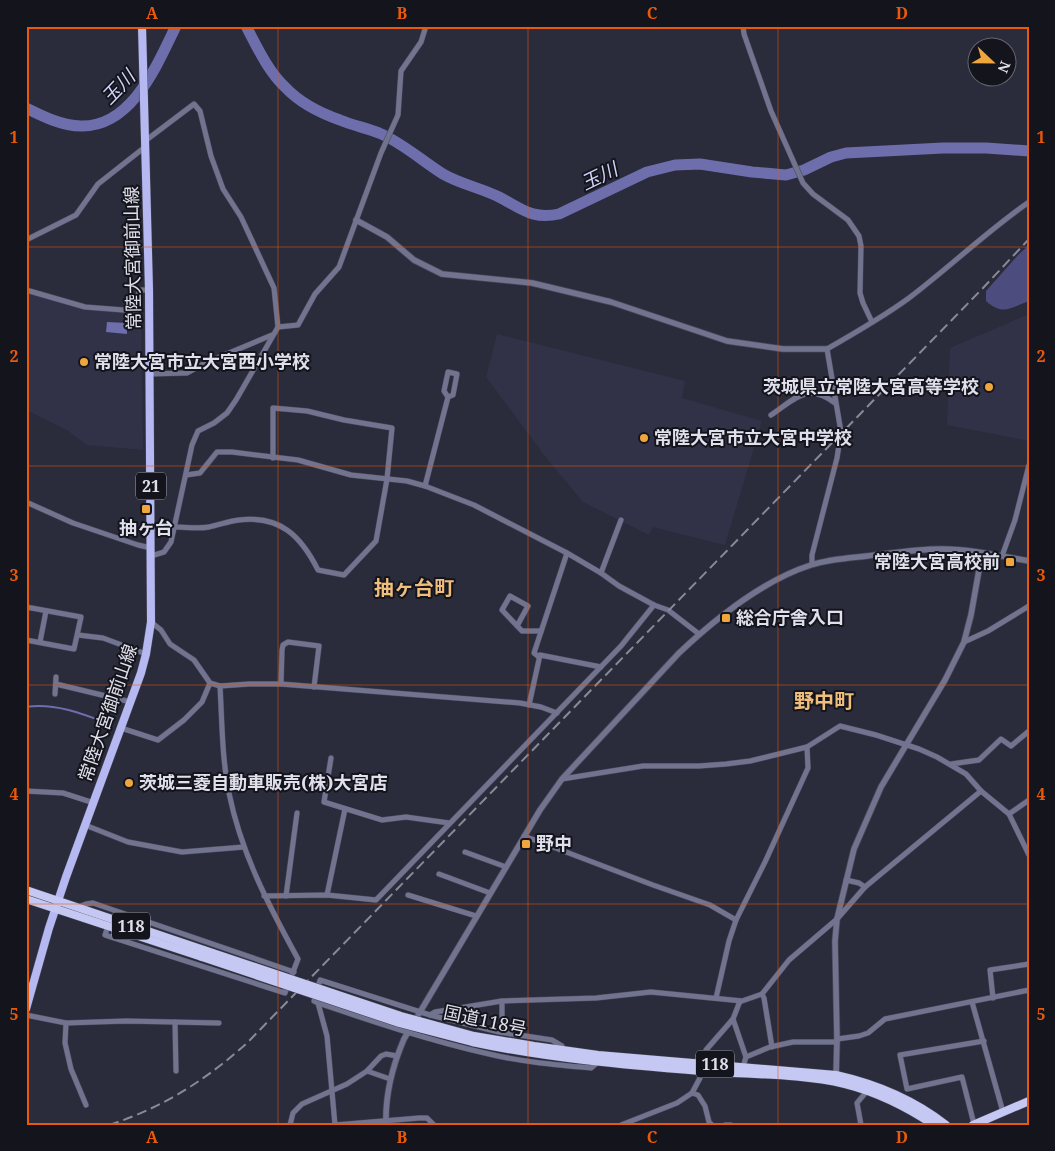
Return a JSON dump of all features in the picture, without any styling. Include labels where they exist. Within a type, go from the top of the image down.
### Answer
[{"type":"highway","name":"国道118号","points":[[26,890],[203,953]]},
{"type":"highway","name":"国道118号","points":[[26,899],[473,1039],[534,1054],[599,1061],[836,1078],[903,1106],[934,1125]]},
{"type":"highway","name":"国道118号","points":[[473,1039],[702,1067],[743,1067],[870,1084],[906,1099],[946,1125]]},
{"type":"highway","points":[[974,1124],[1029,1101]]},
{"type":"main road","name":"常陸大宮御前山線","points":[[26,1009],[28,996],[58,900],[131,702],[146,654],[151,622],[149,290],[142,26]]},
{"type":"street","points":[[278,327],[298,325],[315,294],[339,267],[381,153],[398,115],[401,71],[421,42],[426,26]]},
{"type":"street","points":[[743,26],[744,34],[771,111],[803,183],[813,194],[848,220],[859,236],[862,246],[860,294],[872,322]]},
{"type":"street","points":[[26,240],[76,215],[98,184],[194,104],[200,111],[211,156],[223,188],[241,217],[274,288],[278,327],[227,413],[214,423],[198,431],[192,445],[168,548],[159,554],[151,552],[138,545],[73,523],[26,502]]},
{"type":"street","points":[[356,220],[387,237],[414,260],[442,274],[532,283],[619,305],[727,341],[783,349],[827,349],[909,298],[995,227],[1029,202]]},
{"type":"street","points":[[26,290],[85,307],[136,311],[139,290],[149,290]]},
{"type":"street","points":[[149,374],[187,374],[205,363],[272,335]]},
{"type":"street","points":[[812,564],[812,555],[841,432],[827,349]]},
{"type":"street","points":[[771,415],[809,392],[827,397],[836,404]]},
{"type":"street","points":[[425,486],[448,397]]},
{"type":"street","points":[[174,528],[208,527],[238,520],[260,519],[276,524],[296,536],[308,550],[318,570],[344,575],[376,541],[387,479],[392,428],[344,420],[307,411],[273,408],[273,458]]},
{"type":"street","points":[[186,475],[200,473],[217,452],[232,452],[298,460],[351,475],[407,481],[425,486],[474,506],[567,553],[619,586],[654,605],[668,610],[699,634]]},
{"type":"street","points":[[1002,556],[1015,520],[1029,465]]},
{"type":"street","points":[[601,573],[621,520]]},
{"type":"street","points":[[386,1123],[386,1105],[390,1079],[407,1033],[540,810],[562,779],[699,634],[727,612],[768,585],[812,564],[844,558],[930,549],[961,550],[1029,561]]},
{"type":"street","points":[[539,657],[534,652],[567,553]]},
{"type":"street","points":[[836,1078],[837,1041],[834,969],[837,919],[854,848],[881,787],[948,674],[964,642],[982,553]]},
{"type":"street","points":[[517,626],[528,606],[510,596],[502,610],[517,626],[522,631],[541,630]]},
{"type":"street","points":[[264,896],[327,895],[376,900],[621,646],[654,605]]},
{"type":"street","points":[[964,642],[988,631],[1029,606]]},
{"type":"street","points":[[26,607],[81,617],[74,649],[26,640]]},
{"type":"street","points":[[40,642],[46,611]]},
{"type":"street","points":[[151,622],[161,630],[170,644],[194,660],[210,683],[220,686],[281,684],[529,704],[557,712]]},
{"type":"street","points":[[78,634],[103,638],[146,654]]},
{"type":"street","points":[[281,684],[282,650],[283,645],[288,642],[319,646],[314,687]]},
{"type":"street","points":[[539,657],[540,655],[601,667]]},
{"type":"street","points":[[529,704],[539,657]]},
{"type":"street","points":[[55,694],[56,677]]},
{"type":"street","points":[[121,728],[158,740],[184,720],[202,702],[210,683]]},
{"type":"street","points":[[56,684],[131,702]]},
{"type":"street","points":[[108,926],[105,935],[285,993],[298,959],[264,896],[244,847],[229,793],[220,686]]},
{"type":"street","points":[[562,779],[643,766],[726,764],[750,761],[807,747],[840,726],[906,745],[950,764],[966,774],[981,791],[1008,814],[1029,855]]},
{"type":"street","points":[[950,764],[979,760],[1000,739],[1011,746],[1029,731]]},
{"type":"street","points":[[716,998],[729,940],[736,920],[808,768],[807,747]]},
{"type":"street","points":[[331,758],[324,802],[382,820],[406,817],[449,823]]},
{"type":"street","points":[[26,791],[63,793],[94,803]]},
{"type":"street","points":[[430,1015],[435,1012],[502,1001],[596,998],[651,992],[740,1001],[762,994],[789,960],[837,919],[865,887],[981,791]]},
{"type":"street","points":[[1008,814],[1029,800]]},
{"type":"street","points":[[327,895],[345,809]]},
{"type":"street","points":[[286,896],[297,813]]},
{"type":"street","points":[[86,825],[128,842],[182,852],[244,847]]},
{"type":"street","points":[[524,836],[710,905],[736,920]]},
{"type":"street","points":[[465,852],[506,867]]},
{"type":"street","points":[[439,874],[490,893]]},
{"type":"street","points":[[846,880],[859,883],[865,887]]},
{"type":"street","points":[[408,895],[476,916]]},
{"type":"street","points":[[78,907],[93,904],[294,972]]},
{"type":"street","points":[[993,998],[990,970],[1029,964]]},
{"type":"street","points":[[563,1050],[562,1046],[552,1040],[502,1032],[419,1013],[320,980],[314,1002],[407,1033],[490,1055],[591,1068],[599,1061]]},
{"type":"street","points":[[746,1057],[772,1046],[793,1042],[837,1041],[859,1036],[868,1033],[885,1019],[1029,990]]},
{"type":"street","points":[[762,994],[772,1046]]},
{"type":"street","points":[[502,1001],[502,1032]]},
{"type":"street","points":[[621,1125],[677,1103],[692,1093],[706,1050],[734,1019],[740,1001]]},
{"type":"street","points":[[972,1002],[1003,1112]]},
{"type":"street","points":[[318,1003],[327,1036],[335,1125],[386,1123],[419,1118],[427,1118],[434,1125]]},
{"type":"street","points":[[26,1015],[66,1023],[219,1023]]},
{"type":"street","points":[[734,1019],[746,1057],[743,1067]]},
{"type":"street","points":[[175,1022],[176,1071]]},
{"type":"street","points":[[66,1023],[65,1043],[71,1069],[86,1106]]},
{"type":"street","points":[[974,1124],[962,1077],[907,1089],[900,1055],[984,1041]]},
{"type":"street","points":[[290,1125],[293,1113],[308,1101],[333,1092],[347,1084],[367,1071],[381,1056],[386,1054],[397,1056]]},
{"type":"street","points":[[367,1071],[390,1079]]},
{"type":"street","points":[[861,1125],[857,1103],[867,1091]]},
{"type":"street","points":[[692,1093],[698,1095],[705,1106],[709,1122],[712,1125]]},
{"type":"street","points":[[725,1125],[731,1125]]},
{"type":"shaded area","points":[[1029,245],[1029,301],[1007,309],[992,306],[986,301],[986,291]]},
{"type":"shaded area","name":"常陸大宮市立大宮西小学校","points":[[26,293],[82,309],[141,314],[143,450],[87,445],[67,430],[26,410]]},
{"type":"shaded area","name":"茨城県立常陸大宮高等学校","points":[[1029,314],[1029,441],[947,425],[950,348]]},
{"type":"shaded area","name":"常陸大宮市立大宮中学校","points":[[497,334],[685,381],[682,398],[762,421],[725,545],[653,527],[649,535],[583,502],[544,455],[486,377]]},
{"type":"water","points":[[107,322],[127,323],[127,334],[106,332]]},
{"type":"waterway","name":"玉川","points":[[26,108],[52,120],[74,126],[99,124],[115,116],[128,105],[151,75],[176,26]]},
{"type":"waterway","name":"玉川","points":[[246,26],[273,74],[303,102],[332,117],[388,137],[450,177],[534,214],[559,214],[647,172],[675,165],[700,164],[786,175],[804,170],[831,157],[846,153],[943,148],[1029,151]]},
{"type":"waterway","points":[[26,707],[48,706],[59,708],[112,725]]},
{"type":"railway","points":[[109,1125],[147,1110],[182,1092],[216,1069],[247,1043],[1029,239]]},
{"type":"place","name":"常陸大宮市立大宮西小学校","points":[[84,362]]},
{"type":"place","name":"茨城県立常陸大宮高等学校","points":[[989,387]]},
{"type":"place","name":"常陸大宮市立大宮中学校","points":[[644,438]]},
{"type":"place","name":"抽ヶ台","points":[[146,509]]},
{"type":"place","name":"常陸大宮高校前","points":[[1010,562]]},
{"type":"place","name":"総合庁舎入口","points":[[726,618]]},
{"type":"place","name":"茨城三菱自動車販売(株)大宮店","points":[[129,783]]},
{"type":"place","name":"野中","points":[[526,844]]},
{"type":"district","name":"抽ヶ台町","points":[[414,588]]},
{"type":"district","name":"野中町","points":[[824,701]]}]
